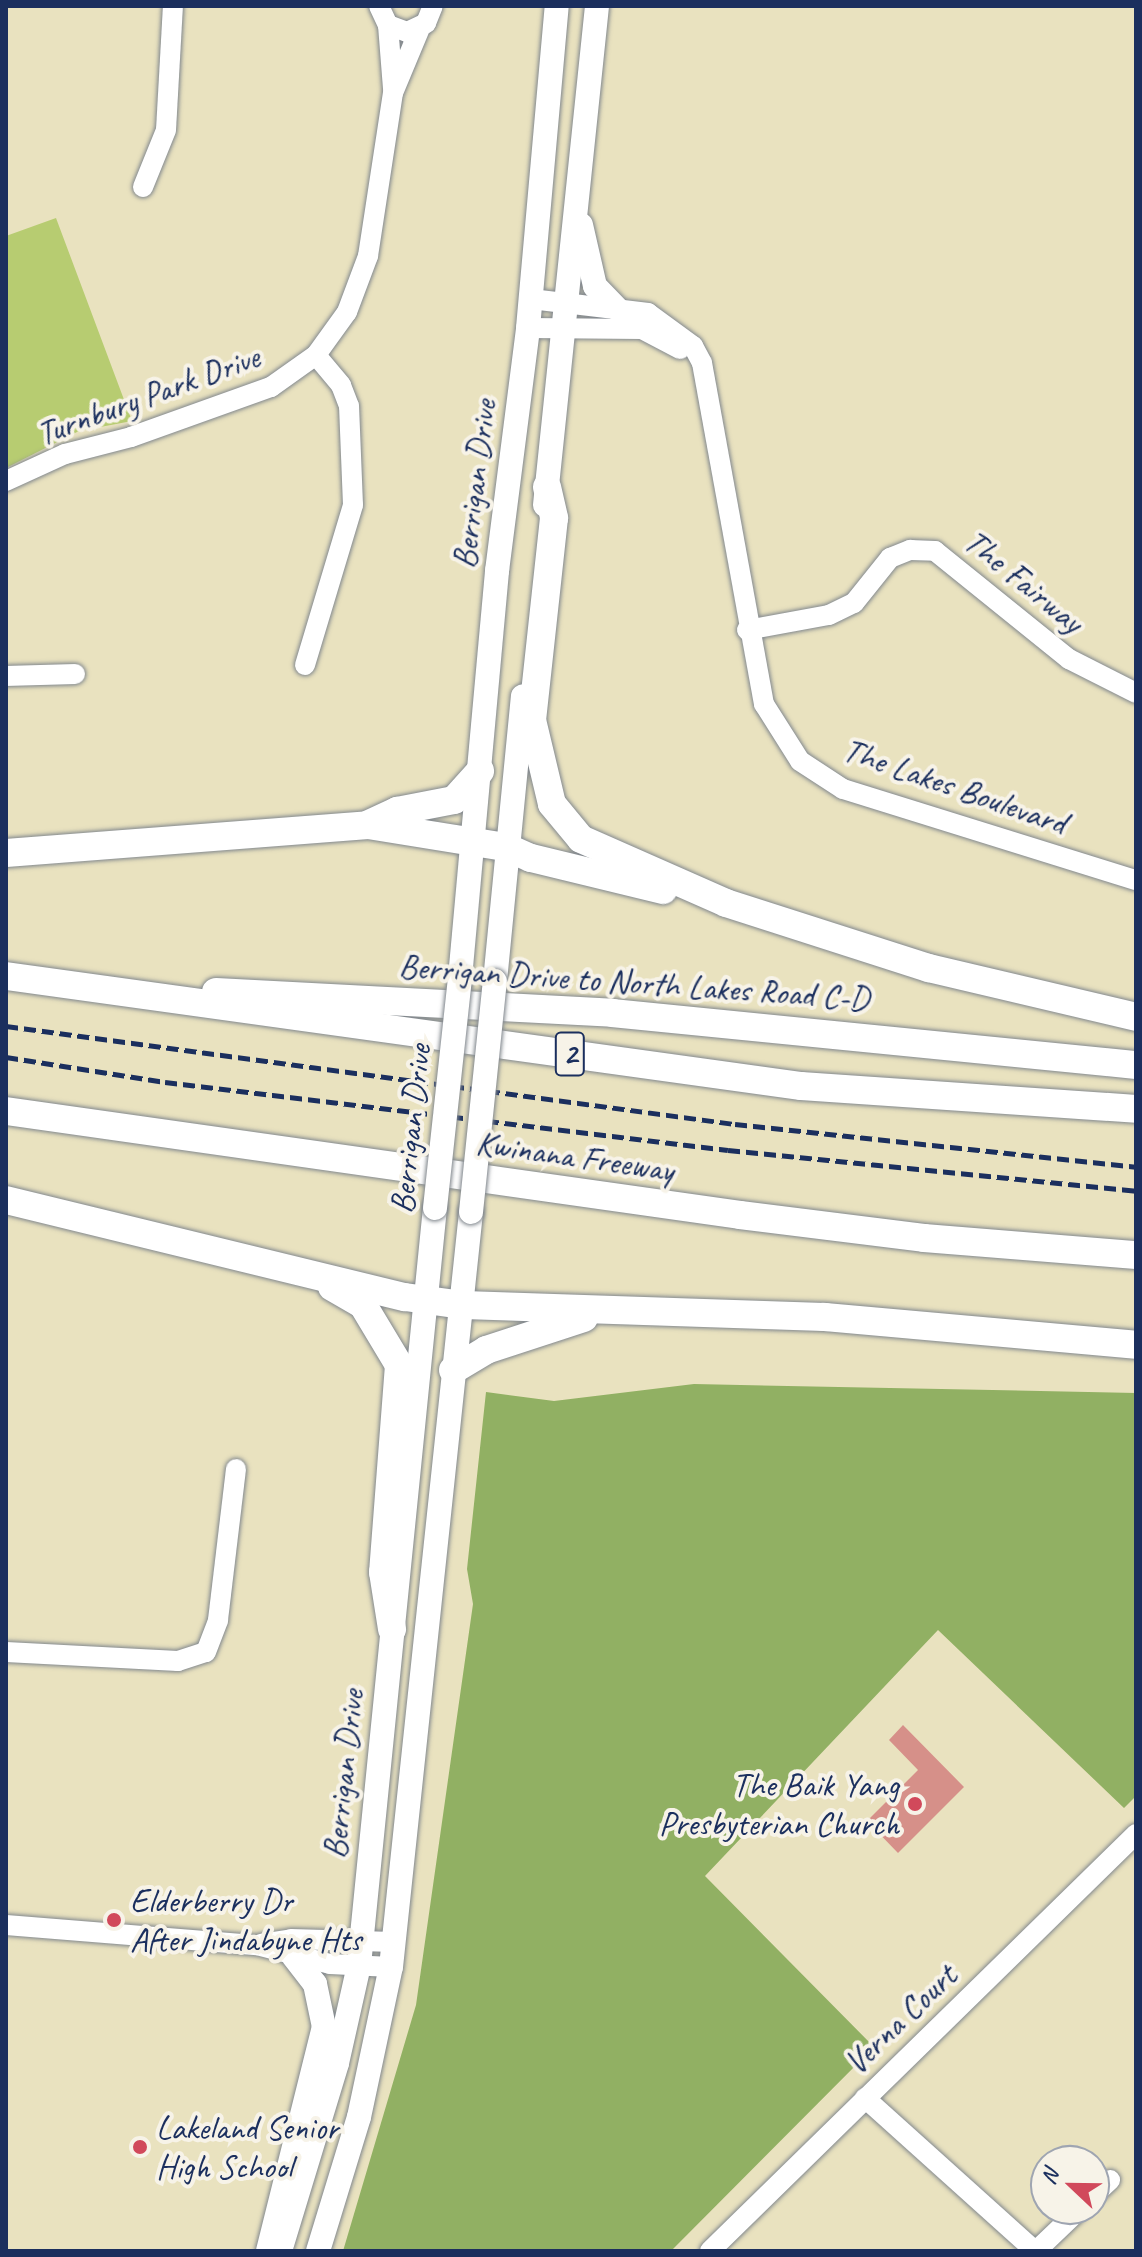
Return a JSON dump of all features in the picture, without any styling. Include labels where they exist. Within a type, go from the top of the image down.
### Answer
[{"type":"highway","points":[[547,487],[554,518],[532,720],[552,804],[581,839],[726,903]]},
{"type":"highway","points":[[368,825],[397,811],[454,800],[480,771]]},
{"type":"highway","points":[[6,853],[368,825],[506,847],[531,858],[726,903],[929,968],[1136,1017]]},
{"type":"highway","name":"2","points":[[6,976],[801,1086],[1136,1109]]},
{"type":"highway","name":"Berrigan Drive to North Lakes Road C-D","points":[[124,993],[265,991],[612,1013],[1136,1065]]},
{"type":"highway","name":"Kwinana Freeway","points":[[6,1111],[740,1215],[1136,1255]]},
{"type":"highway","points":[[6,1200],[310,1274],[463,1305],[825,1317],[1136,1345]]},
{"type":"highway","points":[[1107,1253],[1136,1264]]},
{"type":"highway","points":[[310,1274],[363,1305],[399,1365],[383,1572],[392,1629]]},
{"type":"highway","points":[[453,1370],[486,1350],[611,1311]]},
{"type":"main road","points":[[541,6],[551,62]]},
{"type":"main road","name":"Berrigan Drive","points":[[280,2251],[333,2078],[360,1953],[460,978],[497,571],[531,299],[557,6]]},
{"type":"main road","name":"Berrigan Drive","points":[[318,2251],[359,2117],[391,1967],[453,1370],[463,1305],[506,847],[547,487],[560,330],[578,211],[597,6]]},
{"type":"main road","points":[[578,211],[595,286],[616,308]]},
{"type":"main road","points":[[268,2251],[324,2027],[315,1984],[294,1957]]},
{"type":"street","points":[[143,187],[166,130],[165,75],[173,6]]},
{"type":"street","points":[[364,6],[400,31],[420,28]]},
{"type":"street","name":"Turnbury Park Drive","points":[[6,481],[77,449],[131,437],[271,387],[316,355],[347,312],[368,256],[393,93],[420,28],[433,6]]},
{"type":"street","name":"Turnbury Park Drive","points":[[383,17],[393,93]]},
{"type":"street","name":"The Lakes Boulevard","points":[[531,299],[648,313],[682,334],[702,363],[747,630],[764,704],[800,761],[843,789],[1133,880]]},
{"type":"street","name":"The Lakes Boulevard","points":[[528,328],[560,330],[588,326],[660,334],[677,345],[706,394]]},
{"type":"street","points":[[305,665],[321,623],[353,492],[349,406],[341,385],[316,355]]},
{"type":"street","name":"The Fairway","points":[[747,630],[829,615],[854,603],[890,558],[910,550],[935,551],[1069,659],[1136,693]]},
{"type":"street","points":[[6,676],[75,674]]},
{"type":"street","points":[[1133,880],[1136,858]]},
{"type":"street","points":[[6,1652],[178,1661],[206,1652],[218,1620],[236,1469]]},
{"type":"street","name":"Verna Court","points":[[710,2251],[1136,1834]]},
{"type":"street","points":[[6,1925],[257,1945],[294,1957],[360,1953],[394,1942]]},
{"type":"street","points":[[257,1945],[291,1939],[360,1953],[391,1967]]},
{"type":"street","points":[[865,2098],[1036,2251],[1063,2225]]},
{"type":"green space","points":[[56,218],[132,421],[79,431],[6,468],[6,236]]},
{"type":"green space","points":[[694,1384],[1136,1393],[1136,1796],[1124,1808],[938,1630],[705,1876],[874,2047],[671,2251],[343,2251],[416,2005],[473,1604],[467,1569],[486,1392],[554,1401]]},
{"type":"building","name":"The Baik Yang Presbyterian Church","points":[[903,1725],[964,1787],[898,1853],[867,1821],[918,1770],[889,1740]]},
{"type":"railway","points":[[6,1026],[735,1124],[1136,1167]]},
{"type":"railway","points":[[6,1057],[165,1082],[728,1150],[1136,1191]]},
{"type":"place","name":"The Baik Yang Presbyterian Church","points":[[915,1804]]},
{"type":"place","name":"Elderberry Dr After Jindabyne Hts","points":[[114,1920]]},
{"type":"place","name":"Lakeland Senior High School","points":[[140,2147]]}]
